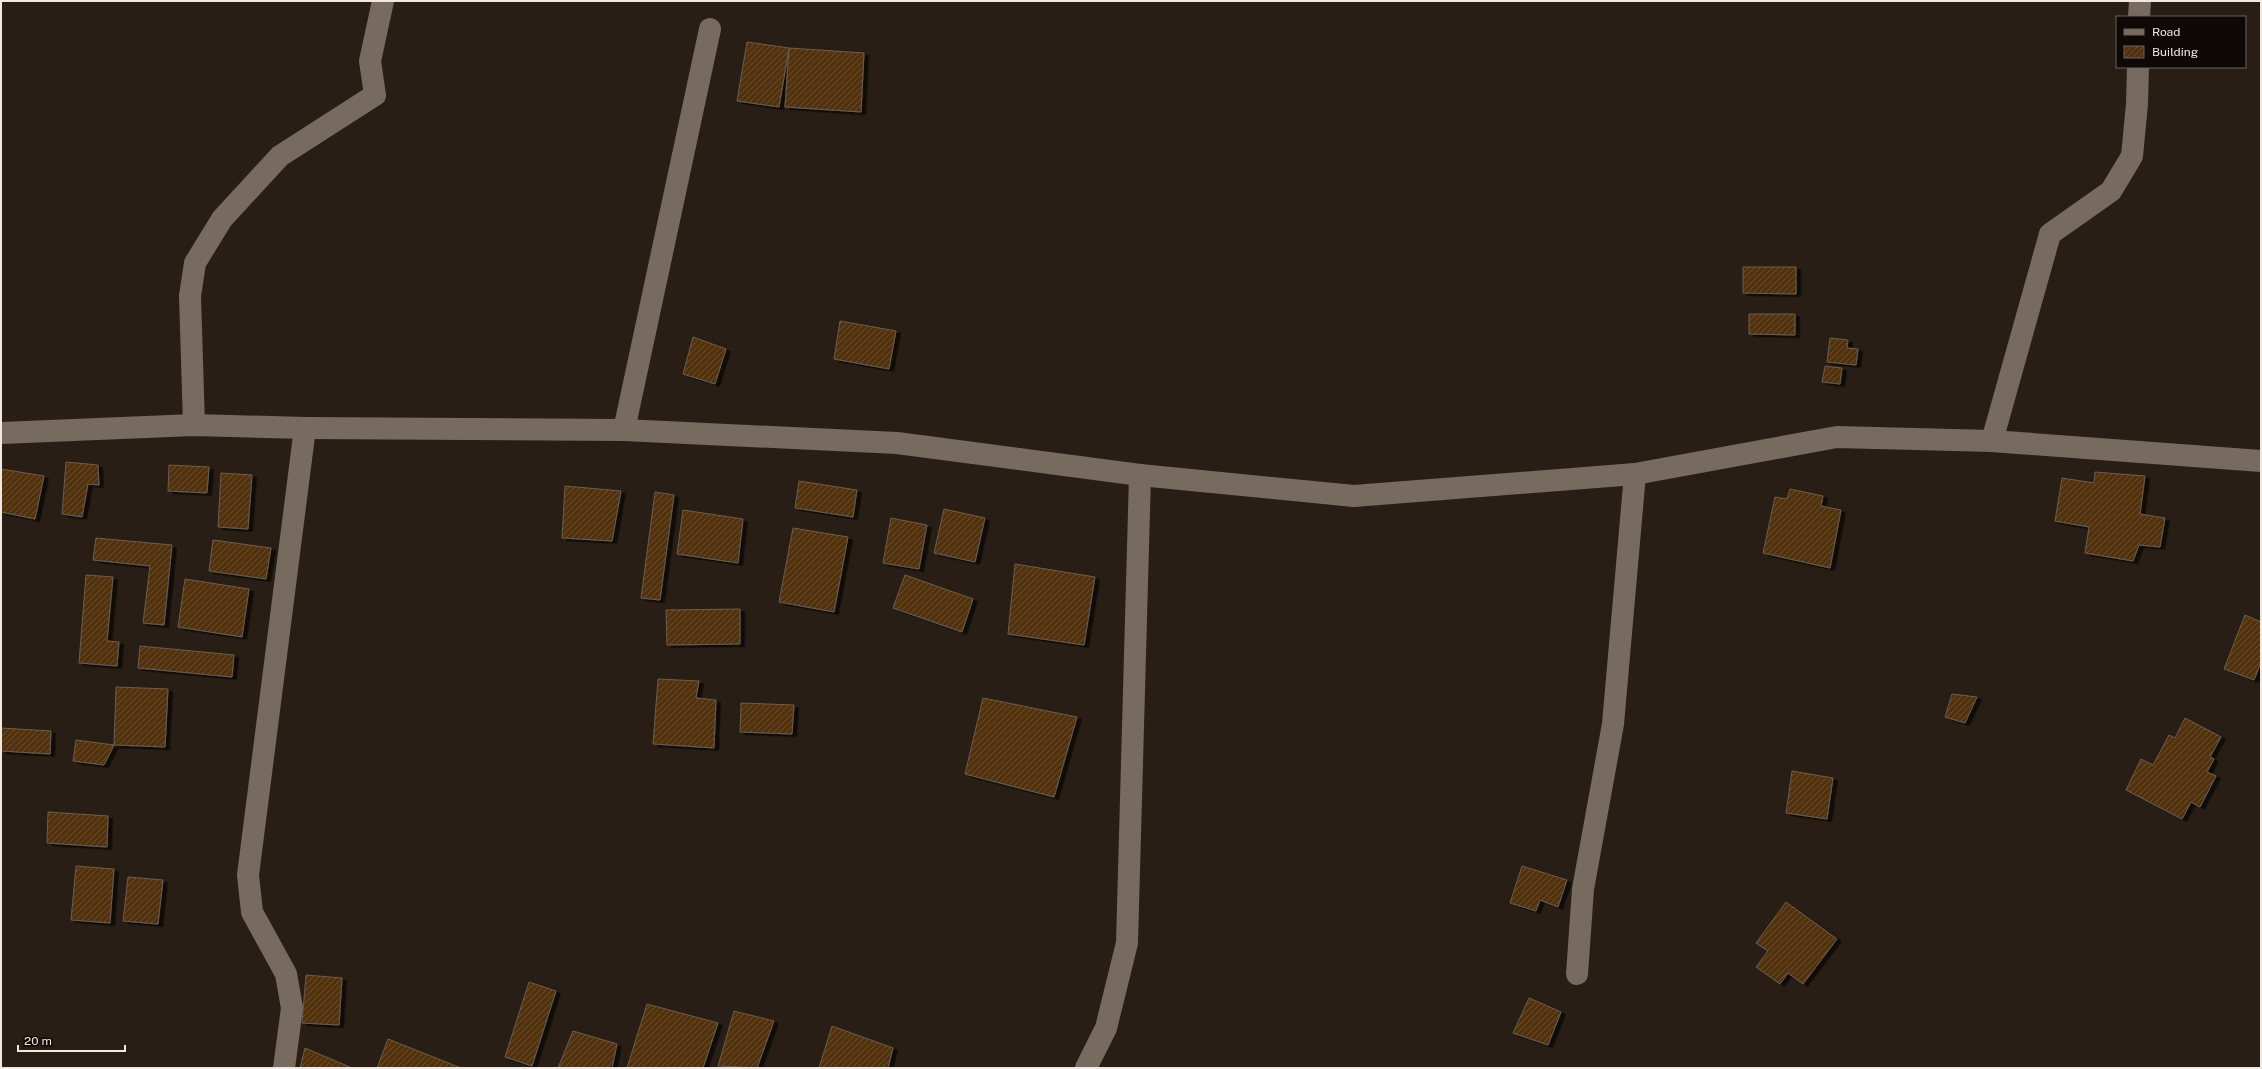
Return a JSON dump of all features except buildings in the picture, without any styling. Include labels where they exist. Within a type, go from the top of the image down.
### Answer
[{"type":"street","points":[[194,425],[190,296],[195,263],[222,219],[280,156],[375,95],[370,62],[383,1]]},
{"type":"street","points":[[2139,16],[2140,1]]},
{"type":"street","points":[[624,430],[710,30]]},
{"type":"street","points":[[1992,441],[2050,234],[2111,191],[2132,156],[2137,104],[2138,68]]},
{"type":"street","points":[[1,433],[194,425],[305,428],[624,430],[896,443],[1140,475],[1354,496],[1635,474],[1837,437],[1992,441],[2261,461]]},
{"type":"street","points":[[284,1068],[292,1008],[286,974],[252,912],[248,875],[305,428]]},
{"type":"street","points":[[1577,974],[1583,889],[1613,724],[1635,474]]},
{"type":"street","points":[[1086,1068],[1106,1028],[1127,943],[1140,475]]}]
